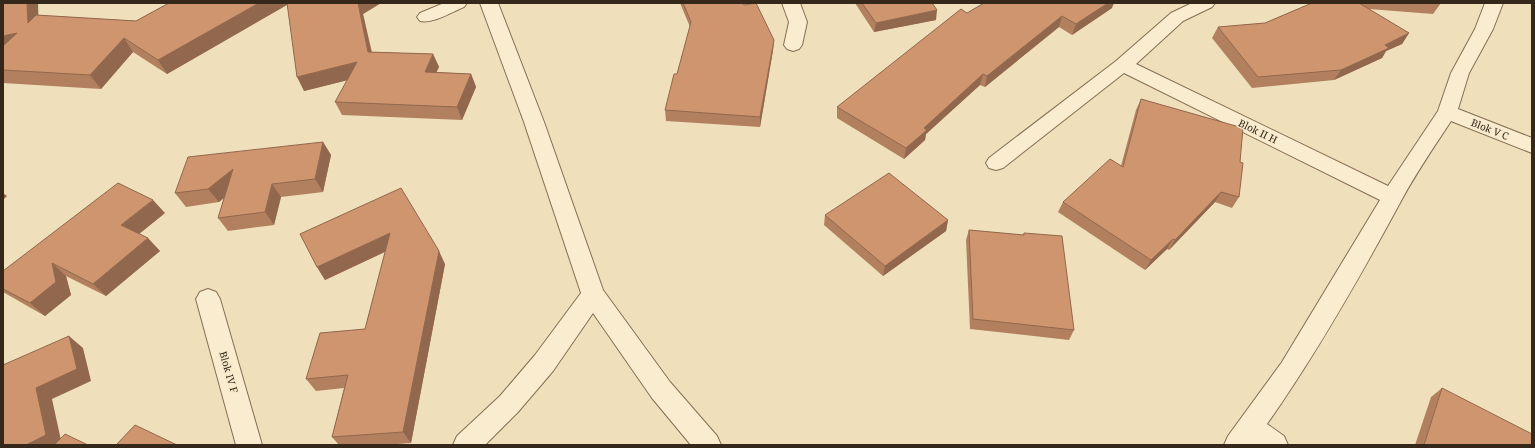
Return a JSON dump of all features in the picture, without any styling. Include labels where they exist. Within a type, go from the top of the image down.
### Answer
[{"type":"street","points":[[426,17],[458,3]]},
{"type":"street","points":[[489,3],[534,122],[593,294],[661,390],[708,445]]},
{"type":"street","points":[[791,3],[798,22],[793,45]]},
{"type":"street","points":[[996,163],[1124,65],[1177,17],[1206,3]]},
{"type":"street","points":[[1275,445],[1244,436],[1291,370],[1380,221],[1392,197],[1447,112],[1460,73],[1484,29],[1494,3]]},
{"type":"street","name":"Blok II H","points":[[1124,65],[1392,197]]},
{"type":"street","name":"Blok V C","points":[[1447,112],[1532,146]]},
{"type":"street","points":[[466,445],[509,404],[539,369],[593,294]]},
{"type":"street","name":"Blok IV F","points":[[208,299],[249,445]]},
{"type":"building","points":[[3,3],[27,3],[28,23],[36,15],[136,21],[169,3],[259,3],[158,60],[124,38],[90,75],[3,70],[3,46],[17,33],[3,36]]},
{"type":"building","points":[[287,3],[358,3],[368,52],[433,54],[425,72],[471,74],[457,107],[335,102],[357,62],[297,77]]},
{"type":"building","points":[[683,3],[743,3],[744,5],[756,3],[774,40],[760,117],[665,110],[674,74],[677,74],[691,22]]},
{"type":"building","points":[[862,3],[932,3],[937,10],[876,23]]},
{"type":"building","points":[[984,3],[1108,3],[1076,24],[1062,16],[987,76],[983,74],[924,128],[927,130],[906,148],[837,107],[961,9],[967,13]]},
{"type":"building","points":[[1312,3],[1359,3],[1409,33],[1385,45],[1389,48],[1341,70],[1258,77],[1218,27],[1265,23]]},
{"type":"building","points":[[1141,99],[1243,128],[1240,162],[1243,163],[1239,197],[1221,192],[1175,240],[1173,239],[1151,260],[1063,202],[1110,159],[1123,167]]},
{"type":"building","points":[[323,142],[315,179],[272,184],[265,212],[218,218],[233,169],[208,189],[175,193],[188,157]]},
{"type":"building","points":[[889,173],[948,220],[885,266],[825,215]]},
{"type":"building","points":[[118,183],[153,200],[121,225],[148,238],[93,284],[52,263],[56,282],[30,303],[3,289],[3,271]]},
{"type":"building","points":[[401,188],[439,251],[403,432],[332,437],[348,375],[306,379],[320,333],[365,329],[390,233],[317,267],[300,234]]},
{"type":"building","points":[[969,230],[1024,235],[1024,233],[1062,236],[1074,330],[973,319]]},
{"type":"building","points":[[69,336],[77,369],[36,388],[46,435],[26,445],[3,445],[3,365]]},
{"type":"building","points":[[1442,388],[1532,434],[1532,445],[1424,445]]},
{"type":"building","points":[[135,425],[177,445],[116,445]]},
{"type":"building","points":[[65,434],[88,445],[54,445]]}]
